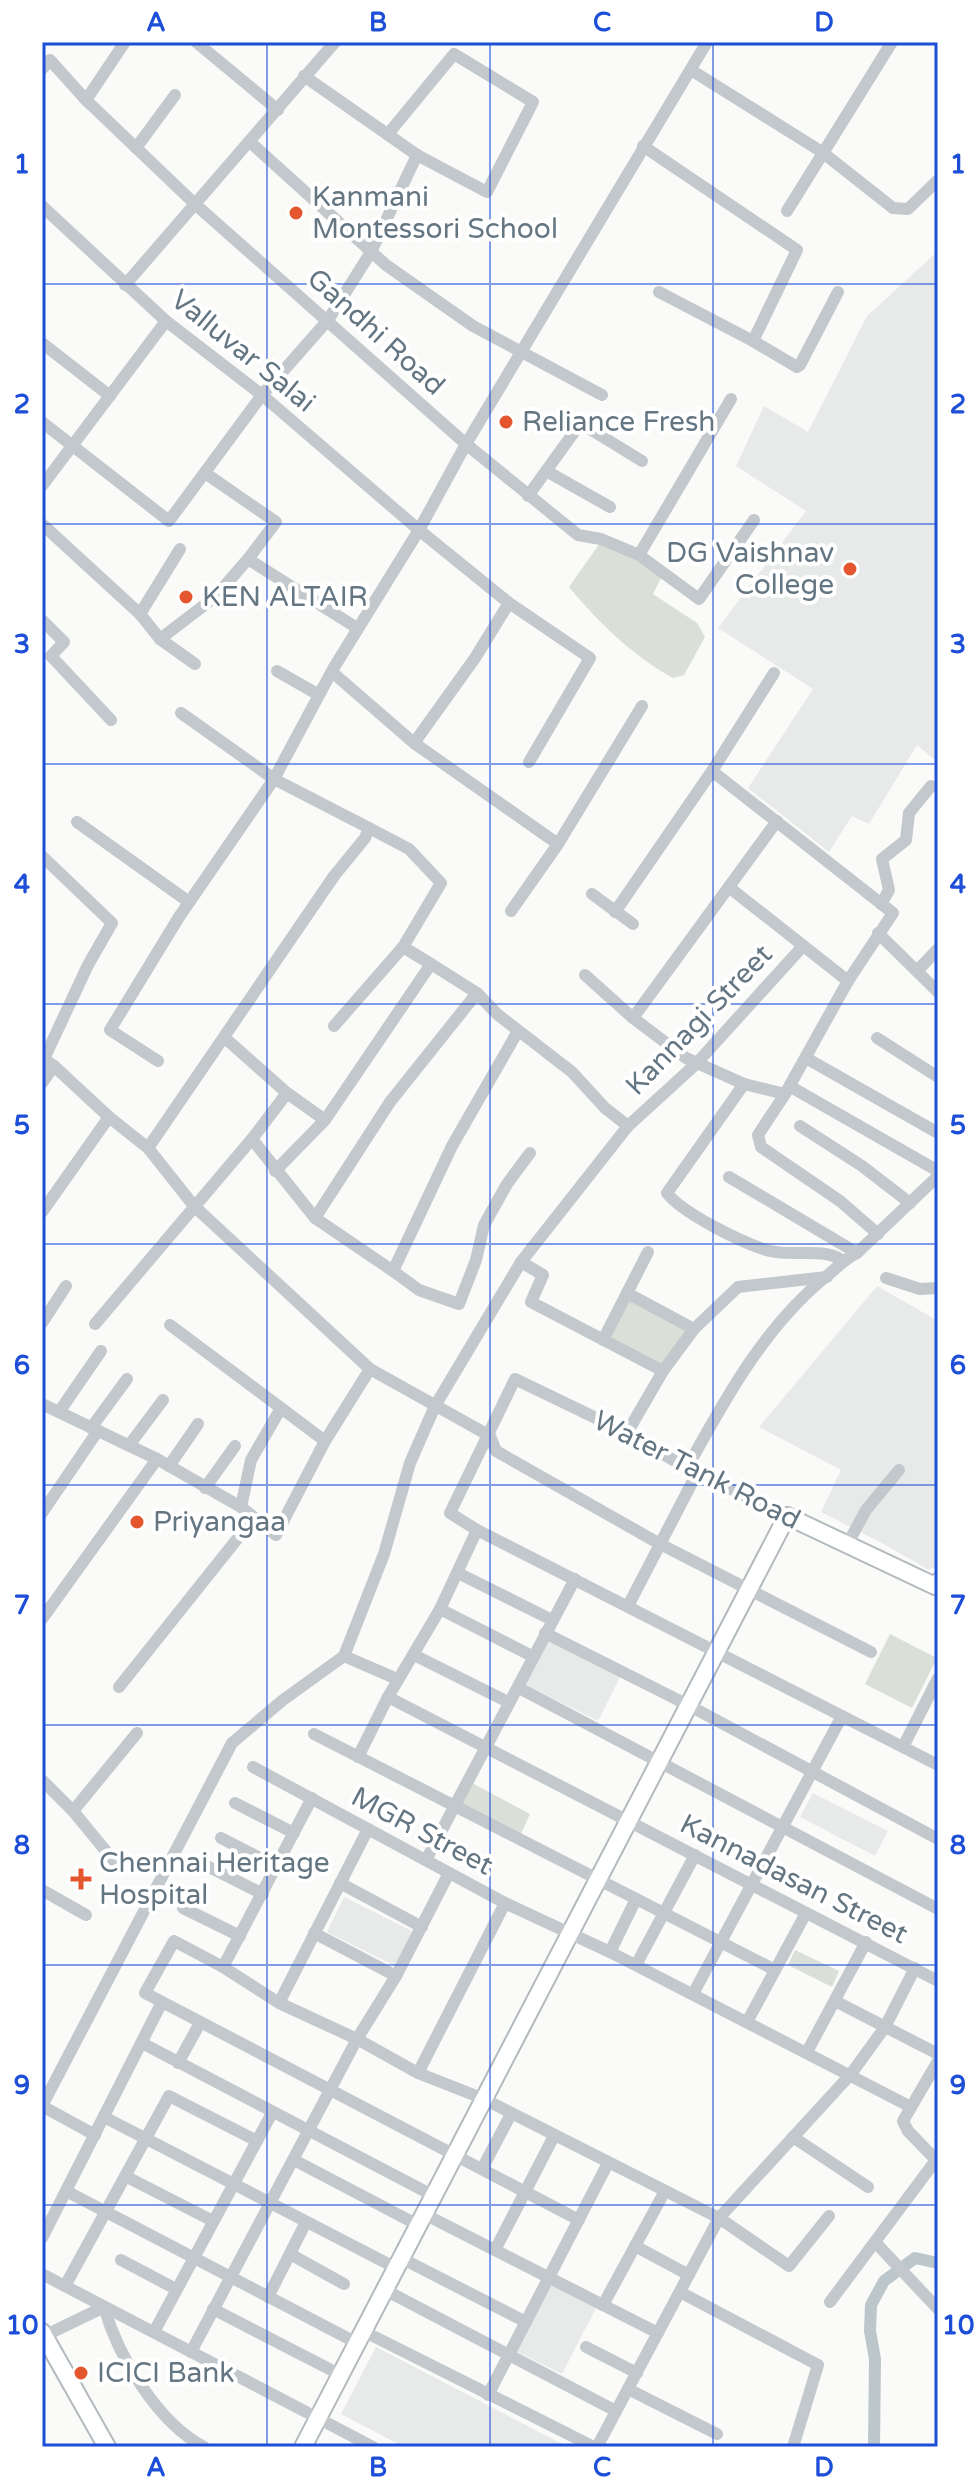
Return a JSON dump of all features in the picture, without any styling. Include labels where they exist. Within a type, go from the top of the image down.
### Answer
[{"type":"street","points":[[86,100],[125,42]]},
{"type":"street","points":[[125,285],[335,42]]},
{"type":"street","points":[[158,1061],[110,1030],[189,902],[274,779],[357,628],[419,530],[466,444],[707,42]]},
{"type":"street","points":[[787,211],[892,42]]},
{"type":"street","points":[[198,43],[278,110]]},
{"type":"street","points":[[304,76],[417,155],[487,192],[533,102],[454,54],[388,134]]},
{"type":"street","name":"Gandhi Road","points":[[46,65],[196,205],[466,444],[578,535],[601,539],[639,555],[699,599],[754,520]]},
{"type":"street","points":[[691,70],[822,152],[893,208],[908,209],[938,180]]},
{"type":"street","points":[[136,148],[175,95]]},
{"type":"street","points":[[250,142],[371,252],[473,326],[523,350],[602,395]]},
{"type":"street","points":[[643,146],[797,250],[753,341]]},
{"type":"street","points":[[42,422],[169,521],[262,395],[328,320],[371,252],[417,155]]},
{"type":"street","name":"Valluvar Salai","points":[[42,206],[166,321],[262,395],[419,530],[509,603],[590,658],[529,762]]},
{"type":"street","points":[[659,292],[798,367],[838,292]]},
{"type":"street","points":[[42,486],[166,321]]},
{"type":"street","points":[[42,343],[110,396]]},
{"type":"street","points":[[639,555],[731,399]]},
{"type":"street","points":[[528,496],[577,428],[585,426],[642,461]]},
{"type":"street","points":[[548,472],[610,507]]},
{"type":"street","points":[[160,639],[215,597],[276,522],[205,473]]},
{"type":"street","points":[[42,524],[140,614],[160,639],[195,664]]},
{"type":"street","points":[[140,614],[180,549]]},
{"type":"street","points":[[248,559],[357,628]]},
{"type":"street","points":[[414,743],[475,658],[509,603]]},
{"type":"street","points":[[42,620],[64,642],[51,656],[111,720]]},
{"type":"street","points":[[277,671],[319,695]]},
{"type":"street","points":[[332,672],[414,743],[558,844]]},
{"type":"street","points":[[615,912],[712,771],[774,673]]},
{"type":"street","points":[[511,911],[558,844],[642,706]]},
{"type":"street","points":[[181,713],[274,779],[409,849],[441,883],[403,947],[334,1026]]},
{"type":"street","points":[[712,771],[893,913],[848,981],[788,1090],[758,1135],[761,1147],[840,1201],[878,1234]]},
{"type":"street","points":[[881,904],[889,890],[882,859],[906,840],[909,813],[931,786]]},
{"type":"street","points":[[633,1018],[777,821]]},
{"type":"street","points":[[77,822],[189,902]]},
{"type":"street","points":[[148,1148],[369,828]]},
{"type":"street","points":[[42,856],[112,923],[88,965],[47,1061],[42,1083]]},
{"type":"street","points":[[730,888],[848,981]]},
{"type":"street","points":[[592,894],[633,924]]},
{"type":"street","points":[[878,933],[938,992]]},
{"type":"street","name":"Kannagi Street","points":[[344,1656],[384,1554],[410,1463],[435,1406],[521,1262],[628,1126],[696,1064],[803,946]]},
{"type":"street","points":[[403,947],[477,993],[518,1031],[572,1072],[605,1108],[628,1126]]},
{"type":"street","points":[[917,971],[938,949]]},
{"type":"street","points":[[275,1171],[325,1120],[431,964]]},
{"type":"street","points":[[585,975],[633,1018],[696,1064],[744,1084],[788,1090],[938,1174],[878,1234],[857,1253],[842,1260],[809,1291],[744,1371],[723,1402],[660,1544],[628,1606]]},
{"type":"street","points":[[315,1218],[390,1102],[477,993]]},
{"type":"street","points":[[393,1271],[452,1146],[518,1031]]},
{"type":"street","points":[[225,1038],[287,1093],[325,1120]]},
{"type":"street","points":[[877,1038],[938,1077]]},
{"type":"street","points":[[806,1058],[938,1133]]},
{"type":"street","points":[[47,1061],[148,1148],[194,1206],[370,1369],[490,1436],[496,1451],[660,1544],[871,1652]]},
{"type":"street","points":[[744,1084],[667,1193],[693,1216],[769,1250],[806,1254],[828,1252],[842,1260]]},
{"type":"street","points":[[95,1324],[252,1139],[287,1093]]},
{"type":"street","points":[[42,1212],[109,1117]]},
{"type":"street","points":[[800,1126],[862,1166],[910,1203]]},
{"type":"street","points":[[252,1139],[315,1218],[419,1290],[459,1304],[476,1260],[484,1225],[507,1184],[530,1153]]},
{"type":"street","points":[[729,1177],[857,1253]]},
{"type":"street","points":[[603,1340],[648,1252]]},
{"type":"street","points":[[521,1262],[543,1275],[531,1302],[663,1371]]},
{"type":"street","points":[[627,1433],[663,1371],[694,1329],[738,1287],[827,1277]]},
{"type":"street","points":[[886,1278],[920,1289],[938,1288]]},
{"type":"street","points":[[42,1323],[66,1286]]},
{"type":"street","points":[[627,1293],[694,1329]]},
{"type":"street","points":[[170,1325],[325,1441]]},
{"type":"street","points":[[59,1412],[101,1351]]},
{"type":"street","points":[[42,1404],[157,1459],[241,1507],[276,1535],[325,1441],[370,1369]]},
{"type":"street","points":[[42,1513],[127,1379]]},
{"type":"street","name":"Water Tank Road","points":[[490,1436],[515,1379],[627,1433],[692,1470],[937,1585]]},
{"type":"street","points":[[130,1444],[163,1400]]},
{"type":"street","points":[[241,1507],[251,1460],[281,1408]]},
{"type":"street","points":[[169,1466],[198,1424]]},
{"type":"street","points":[[490,1436],[450,1513],[477,1530],[938,1765]]},
{"type":"street","points":[[205,1488],[235,1446]]},
{"type":"street","points":[[42,1619],[157,1459]]},
{"type":"street","points":[[847,1545],[866,1510],[899,1470]]},
{"type":"street","points":[[303,2447],[787,1516]]},
{"type":"street","points":[[119,1687],[254,1518]]},
{"type":"street","points":[[358,1757],[397,1679],[440,1609],[477,1530]]},
{"type":"street","points":[[458,1573],[552,1620]]},
{"type":"street","points":[[426,1860],[575,1579]]},
{"type":"street","points":[[440,1609],[534,1657]]},
{"type":"street","points":[[545,1633],[688,1705],[938,1839]]},
{"type":"street","points":[[414,1655],[508,1702]]},
{"type":"street","points":[[95,2135],[42,2106],[232,1743],[283,1700],[344,1656],[397,1679]]},
{"type":"street","points":[[903,1747],[936,1686]]},
{"type":"street","points":[[519,1688],[938,1909]]},
{"type":"street","name":"Kannadasan Street","points":[[388,1697],[938,1981]]},
{"type":"street","points":[[693,1994],[842,1716]]},
{"type":"street","points":[[73,1811],[137,1733]]},
{"type":"street","points":[[314,1734],[775,1970]]},
{"type":"street","name":"MGR Street","points":[[253,1767],[505,1903],[636,1965],[911,2107]]},
{"type":"street","points":[[42,1780],[73,1811],[119,1867]]},
{"type":"street","points":[[223,1967],[312,1798]]},
{"type":"street","points":[[235,1803],[294,1833]]},
{"type":"street","points":[[279,2003],[368,1829]]},
{"type":"street","points":[[221,1838],[277,1867]]},
{"type":"street","points":[[636,1965],[695,1855]]},
{"type":"street","points":[[203,1864],[263,1894]]},
{"type":"street","points":[[191,2352],[449,1873]]},
{"type":"street","points":[[340,1883],[422,1927]]},
{"type":"street","points":[[42,1890],[86,1915]]},
{"type":"street","points":[[610,1952],[636,1899]]},
{"type":"street","points":[[418,2073],[505,1903]]},
{"type":"street","points":[[183,1908],[240,1936]]},
{"type":"street","points":[[747,2022],[806,1913]]},
{"type":"street","points":[[314,1933],[396,1976]]},
{"type":"street","points":[[579,2220],[145,1993],[174,1941],[223,1967],[279,2003],[357,2039],[418,2073],[484,2099],[719,2218],[789,2266],[829,2216]]},
{"type":"street","points":[[807,2052],[866,1942]]},
{"type":"street","points":[[66,2191],[268,2297],[488,2395],[595,2447],[719,2218],[851,2074],[885,2027],[915,1968]]},
{"type":"street","points":[[835,2001],[938,2054]]},
{"type":"street","points":[[42,2238],[162,2002]]},
{"type":"street","points":[[178,2063],[200,2023]]},
{"type":"street","points":[[142,2043],[434,2196]]},
{"type":"street","points":[[830,2302],[937,2161],[908,2131],[903,2121],[937,2067]]},
{"type":"street","points":[[65,2286],[169,2096],[257,2141]]},
{"type":"street","points":[[154,2332],[272,2113]]},
{"type":"street","points":[[482,2169],[511,2114]]},
{"type":"street","points":[[104,2117],[306,2222],[526,2322]]},
{"type":"street","points":[[495,2250],[554,2136]]},
{"type":"street","points":[[793,2137],[868,2187]]},
{"type":"street","points":[[294,2160],[495,2250],[658,2333]]},
{"type":"street","points":[[488,2395],[608,2163]]},
{"type":"street","points":[[125,2176],[213,2221]]},
{"type":"street","points":[[603,2305],[665,2191]]},
{"type":"street","points":[[268,2297],[306,2222]]},
{"type":"street","points":[[875,2242],[938,2309]]},
{"type":"street","points":[[635,2246],[689,2275]]},
{"type":"street","points":[[290,2254],[344,2284]]},
{"type":"street","points":[[121,2260],[176,2289]]},
{"type":"street","points":[[42,2274],[373,2447]]},
{"type":"street","points":[[385,2290],[616,2411]]},
{"type":"street","points":[[680,2292],[818,2365],[793,2447]]},
{"type":"street","points":[[104,2307],[43,2334],[107,2447]]},
{"type":"street","points":[[104,2307],[115,2338],[142,2385],[177,2426],[204,2447]]},
{"type":"street","points":[[213,2309],[341,2375]]},
{"type":"street","points":[[586,2347],[637,2373]]},
{"type":"street","points":[[628,2389],[717,2434]]},
{"type":"shaded area","name":"DG Vaishnav College","points":[[938,251],[938,763],[917,745],[869,824],[852,816],[829,852],[748,788],[813,689],[718,628],[806,511],[736,466],[764,406],[808,432],[867,316]]},
{"type":"shaded area","points":[[600,543],[637,557],[661,578],[653,594],[697,623],[705,637],[684,675],[673,678],[630,649],[569,587]]},
{"type":"shaded area","points":[[877,1286],[938,1321],[938,1565],[929,1570],[821,1512],[841,1470],[759,1427]]},
{"type":"shaded area","points":[[629,1294],[689,1329],[660,1368],[605,1338]]},
{"type":"shaded area","points":[[890,1634],[937,1658],[912,1708],[865,1684]]},
{"type":"shaded area","points":[[549,1638],[621,1675],[598,1721],[524,1684]]},
{"type":"shaded area","points":[[470,1782],[530,1814],[520,1836],[460,1804]]},
{"type":"shaded area","points":[[813,1793],[888,1831],[875,1856],[800,1817]]},
{"type":"shaded area","points":[[344,1897],[412,1931],[395,1966],[327,1932]]},
{"type":"shaded area","points":[[795,1950],[839,1971],[832,1987],[788,1965]]},
{"type":"shaded area","points":[[550,2281],[597,2306],[562,2374],[514,2350]]},
{"type":"shaded area","points":[[376,2347],[568,2447],[404,2447],[341,2414]]},
{"type":"waterway","points":[[874,2447],[875,2359],[870,2331],[871,2305],[884,2281],[915,2258],[938,2263]]},
{"type":"place","name":"Kanmani Montessori School","points":[[296,213]]},
{"type":"place","name":"Reliance Fresh","points":[[506,422]]},
{"type":"place","name":"DG Vaishnav College","points":[[850,569]]},
{"type":"place","name":"KEN ALTAIR","points":[[186,597]]},
{"type":"place","name":"Priyangaa","points":[[137,1522]]},
{"type":"place","name":"Chennai Heritage Hospital","points":[[81,1879]]},
{"type":"place","name":"ICICI Bank","points":[[81,2373]]}]
